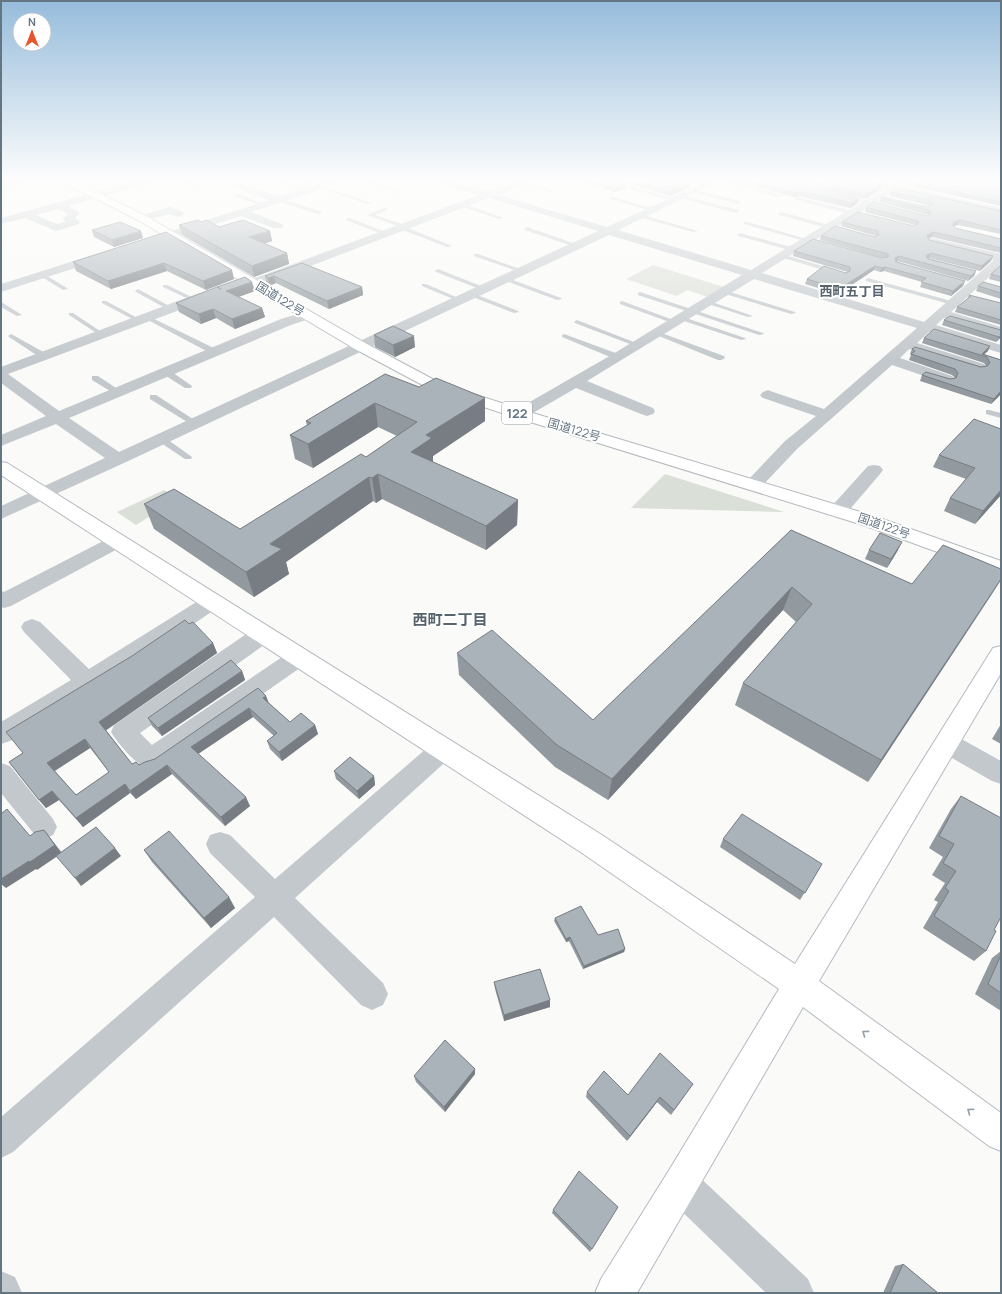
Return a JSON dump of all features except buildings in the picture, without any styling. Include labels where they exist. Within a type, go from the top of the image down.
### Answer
[{"type":"main road","name":"国道122号","points":[[182,241],[246,283],[435,386],[520,414],[754,484],[838,511],[1001,568]]},
{"type":"main road","points":[[1,467],[592,844],[799,985],[1001,1134]]},
{"type":"main road","points":[[615,1293],[681,1185],[799,985],[1001,654]]},
{"type":"street","points":[[133,246],[148,241]]},
{"type":"street","points":[[246,283],[366,241]]},
{"type":"street","points":[[1,513],[587,241]]},
{"type":"street","points":[[644,241],[1001,348]]},
{"type":"street","points":[[520,414],[638,345],[806,241]]},
{"type":"street","points":[[933,241],[986,275]]},
{"type":"street","points":[[3,285],[42,275],[110,253]]},
{"type":"street","points":[[937,253],[986,275]]},
{"type":"street","points":[[979,297],[986,275]]},
{"type":"street","points":[[754,484],[791,445],[827,415],[952,303],[986,275]]},
{"type":"street","points":[[1,372],[104,335],[215,292]]},
{"type":"street","points":[[941,313],[1001,331]]},
{"type":"street","points":[[1,441],[286,322],[307,315]]},
{"type":"street","points":[[907,344],[979,367]]},
{"type":"street","points":[[889,360],[947,379]]},
{"type":"street","points":[[1,376],[56,417],[118,459]]},
{"type":"street","points":[[576,382],[647,411]]},
{"type":"street","points":[[768,395],[827,415]]},
{"type":"street","points":[[838,511],[874,470]]},
{"type":"street","points":[[1,598],[4,601],[118,541]]},
{"type":"street","points":[[1,734],[143,647],[213,601]]},
{"type":"street","points":[[32,627],[87,681]]},
{"type":"street","points":[[263,634],[123,732],[150,759],[299,656]]},
{"type":"street","points":[[947,743],[1001,773]]},
{"type":"street","points":[[1,1140],[443,749]]},
{"type":"street","points":[[1,774],[44,827]]},
{"type":"street","points":[[220,844],[372,994]]},
{"type":"street","points":[[681,1185],[794,1293]]},
{"type":"lane","points":[[438,241],[449,246]]},
{"type":"lane","points":[[563,241],[577,246]]},
{"type":"lane","points":[[764,241],[793,249]]},
{"type":"lane","points":[[813,241],[823,244]]},
{"type":"lane","points":[[476,255],[522,271]]},
{"type":"lane","points":[[782,256],[845,274]]},
{"type":"lane","points":[[438,271],[484,289]]},
{"type":"lane","points":[[42,275],[65,289]]},
{"type":"lane","points":[[504,279],[559,299]]},
{"type":"lane","points":[[868,280],[952,303]]},
{"type":"lane","points":[[424,285],[516,312]]},
{"type":"lane","points":[[165,286],[194,300]]},
{"type":"lane","points":[[138,291],[171,309]]},
{"type":"lane","points":[[724,292],[793,313]]},
{"type":"lane","points":[[640,294],[761,334]]},
{"type":"lane","points":[[104,302],[216,352]]},
{"type":"lane","points":[[707,302],[750,316]]},
{"type":"lane","points":[[622,303],[743,339]]},
{"type":"lane","points":[[1,304],[19,315]]},
{"type":"lane","points":[[71,314],[104,335]]},
{"type":"lane","points":[[577,322],[638,345]]},
{"type":"lane","points":[[656,333],[721,358]]},
{"type":"lane","points":[[11,336],[44,356]]},
{"type":"lane","points":[[564,336],[618,357]]},
{"type":"lane","points":[[166,372],[188,386]]},
{"type":"lane","points":[[95,378],[118,392]]},
{"type":"lane","points":[[153,397],[195,423]]},
{"type":"lane","points":[[989,412],[1001,416]]},
{"type":"lane","points":[[161,439],[188,457]]},
{"type":"shaded area","points":[[653,265],[724,287],[708,297],[687,290],[677,296],[626,279]]},
{"type":"shaded area","points":[[665,474],[784,512],[631,508]]},
{"type":"shaded area","points":[[164,490],[179,498],[136,525],[117,512]]},
{"type":"district","name":"西町五丁目","points":[[852,291]]},
{"type":"district","name":"西町二丁目","points":[[450,620]]}]
